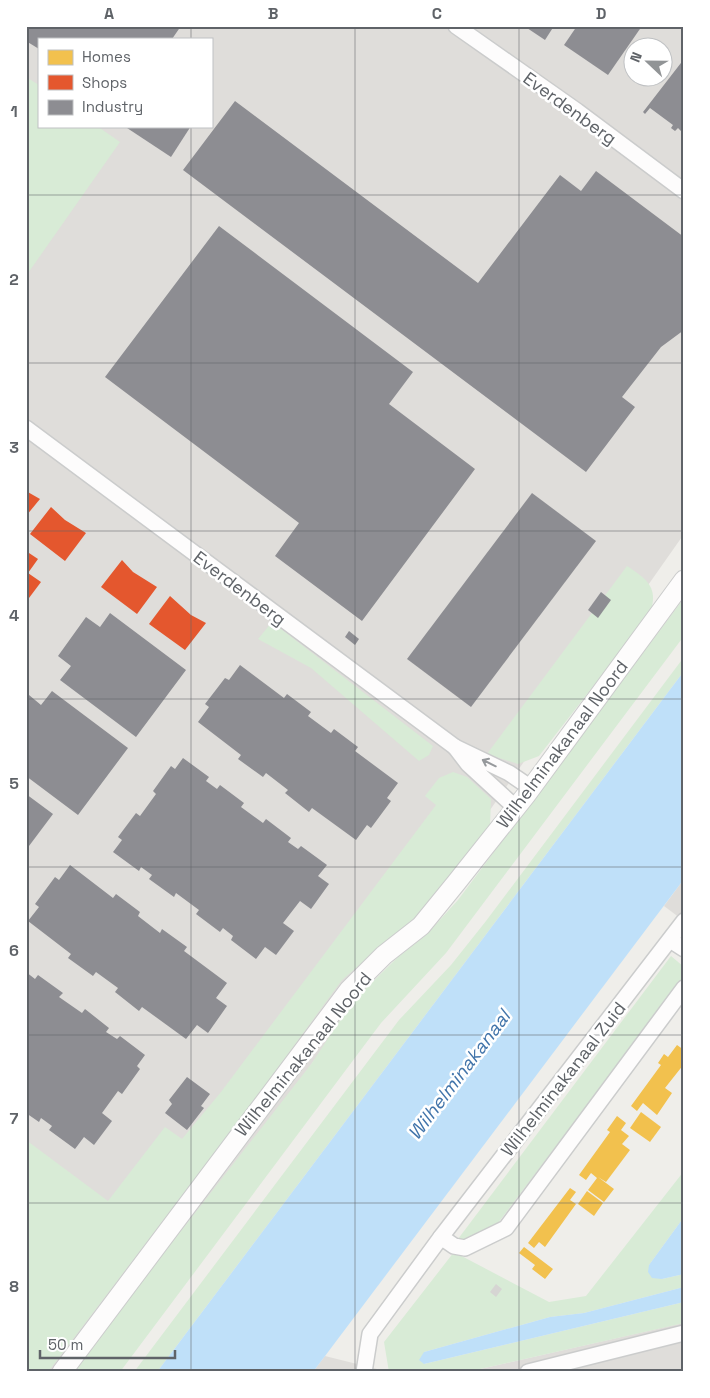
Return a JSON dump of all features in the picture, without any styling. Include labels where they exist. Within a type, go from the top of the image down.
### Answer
[{"type":"street","name":"Everdenberg","points":[[456,26],[577,111],[684,191]]},
{"type":"street","name":"Everdenberg","points":[[26,428],[455,747],[509,773],[530,788]]},
{"type":"street","name":"Wilhelminakanaal Noord","points":[[62,1372],[349,990],[384,955],[421,926],[516,808],[684,580]]},
{"type":"street","name":"Everdenberg","points":[[455,747],[468,764],[516,808]]},
{"type":"street","name":"Wilhelminakanaal Zuid","points":[[364,1372],[370,1334],[441,1237],[684,921]]},
{"type":"street","points":[[670,940],[684,949]]},
{"type":"street","points":[[441,1237],[454,1246],[465,1248],[506,1228],[684,988]]},
{"type":"street","points":[[528,1372],[684,1333]]},
{"type":"shaded area","points":[[26,26],[684,26],[684,534],[95,1372],[26,1372]]},
{"type":"shaded area","points":[[684,879],[684,921],[664,906]]},
{"type":"shaded area","points":[[684,1323],[684,1372],[467,1372],[674,1325]]},
{"type":"shaded area","points":[[325,1356],[389,1372],[313,1372]]},
{"type":"green space","points":[[26,77],[38,84],[38,128],[100,128],[120,142],[26,276]]},
{"type":"green space","points":[[627,566],[645,580],[652,591],[653,597],[650,613],[539,756],[518,764],[487,754]]},
{"type":"green space","points":[[684,598],[684,636],[446,953],[381,1023],[120,1372],[75,1372],[142,1281],[312,1063],[352,1002],[397,958],[426,935],[458,900]]},
{"type":"green space","points":[[272,622],[433,746],[429,755],[419,761],[311,668],[258,639]]},
{"type":"green space","points":[[684,657],[684,671],[157,1372],[134,1372],[399,1020],[451,965],[486,921]]},
{"type":"green space","points":[[453,772],[467,777],[491,799],[490,826],[448,881],[418,915],[342,980],[247,1110],[48,1372],[26,1372],[26,1140],[108,1201],[165,1127],[182,1139],[221,1092],[436,805],[425,796],[439,778]]},
{"type":"green space","points":[[671,956],[684,967],[684,977],[495,1227],[466,1244],[458,1239]]},
{"type":"green space","points":[[684,1171],[684,1217],[649,1265],[662,1279],[684,1274],[684,1287],[584,1313],[550,1317],[424,1352],[424,1364],[684,1302],[684,1323],[467,1372],[389,1372],[384,1342],[454,1252],[549,1302],[586,1296]]},
{"type":"water","name":"Wilhelminakanaal","points":[[684,671],[684,879],[313,1372],[157,1372]]},
{"type":"water","points":[[684,1217],[684,1274],[662,1279],[652,1278],[648,1272],[649,1265]]},
{"type":"water","points":[[684,1287],[684,1302],[424,1364],[419,1360],[424,1352],[550,1317],[584,1313]]},
{"type":"building: Homes","points":[[677,1045],[684,1050],[684,1064],[665,1088],[672,1093],[657,1115],[643,1103],[637,1111],[631,1106],[661,1065],[658,1063],[664,1054],[668,1057]]},
{"type":"building: Homes","points":[[641,1112],[661,1127],[650,1142],[630,1128]]},
{"type":"building: Homes","points":[[617,1116],[626,1123],[621,1130],[629,1136],[622,1144],[630,1150],[606,1182],[598,1177],[614,1189],[604,1202],[588,1190],[597,1178],[591,1173],[586,1180],[579,1175],[610,1132],[607,1130]]},
{"type":"building: Homes","points":[[570,1188],[576,1192],[570,1200],[576,1204],[545,1247],[539,1242],[534,1248],[528,1243]]},
{"type":"building: Homes","points":[[587,1191],[603,1203],[594,1216],[578,1204]]},
{"type":"building: Homes","points":[[524,1247],[553,1269],[545,1279],[532,1269],[535,1265],[519,1253]]},
{"type":"building: Shops","points":[[26,491],[40,499],[26,516]]},
{"type":"building: Shops","points":[[51,507],[65,520],[86,533],[65,561],[30,534]]},
{"type":"building: Shops","points":[[26,551],[38,559],[28,573],[41,582],[26,602]]},
{"type":"building: Shops","points":[[122,560],[133,572],[157,587],[137,614],[101,587]]},
{"type":"building: Shops","points":[[170,596],[191,615],[206,623],[185,650],[149,624]]},
{"type":"building: Industry","points":[[26,26],[181,26],[173,38],[38,38],[38,48],[26,41]]},
{"type":"building: Industry","points":[[524,26],[554,26],[545,40]]},
{"type":"building: Industry","points":[[577,26],[642,26],[634,38],[622,38],[622,55],[608,75],[564,45]]},
{"type":"building: Industry","points":[[684,59],[684,127],[681,131],[678,128],[675,131],[671,128],[673,125],[650,108],[645,114],[643,112],[662,88],[672,88],[672,75]]},
{"type":"building: Industry","points":[[235,101],[478,283],[560,175],[581,191],[596,171],[684,237],[684,330],[661,347],[622,397],[635,407],[586,472],[183,170]]},
{"type":"building: Industry","points":[[127,128],[190,128],[171,157]]},
{"type":"building: Industry","points":[[219,226],[413,372],[389,404],[475,469],[362,621],[275,556],[299,523],[105,377]]},
{"type":"building: Industry","points":[[532,493],[596,541],[471,707],[407,659]]},
{"type":"building: Industry","points":[[601,592],[611,600],[598,618],[588,610]]},
{"type":"building: Industry","points":[[110,613],[186,670],[136,737],[60,680],[71,666],[58,656],[86,617],[100,627]]},
{"type":"building: Industry","points":[[349,631],[359,639],[355,645],[345,637]]},
{"type":"building: Industry","points":[[240,665],[284,698],[287,694],[311,712],[308,716],[331,733],[334,729],[358,747],[355,751],[398,783],[387,798],[391,801],[371,828],[367,825],[356,840],[312,808],[309,812],[285,793],[288,790],[266,773],[263,777],[238,759],[241,755],[198,722],[209,707],[205,704],[225,678],[229,680]]},
{"type":"building: Industry","points":[[52,691],[128,748],[78,815],[26,776],[26,698],[29,695],[41,705]]},
{"type":"building: Industry","points":[[183,758],[209,777],[206,781],[217,789],[220,785],[244,803],[241,807],[263,823],[266,819],[291,838],[288,842],[298,849],[301,846],[327,865],[318,876],[329,884],[311,909],[300,901],[283,923],[294,931],[276,955],[265,947],[256,959],[231,940],[233,936],[223,928],[220,932],[196,914],[199,910],[176,893],[174,897],[149,879],[152,875],[141,867],[139,871],[113,852],[122,840],[118,837],[136,813],[140,816],[156,794],[153,791],[171,766],[175,769]]},
{"type":"building: Industry","points":[[26,794],[53,814],[26,850]]},
{"type":"building: Industry","points":[[70,865],[113,898],[116,894],[140,912],[138,916],[160,933],[162,929],[187,947],[184,951],[227,983],[216,998],[227,1006],[208,1033],[197,1025],[186,1039],[142,1007],[139,1011],[115,992],[118,988],[96,972],[93,976],[68,958],[71,954],[28,921],[39,907],[35,904],[55,877],[59,880]]},
{"type":"building: Industry","points":[[26,972],[35,979],[38,975],[63,993],[59,997],[82,1013],[85,1009],[109,1028],[106,1032],[117,1039],[120,1036],[145,1055],[137,1066],[140,1069],[122,1094],[118,1091],[102,1113],[112,1121],[94,1145],[84,1137],[75,1149],[49,1130],[52,1126],[41,1118],[39,1122],[26,1113]]},
{"type":"building: Industry","points":[[187,1077],[210,1094],[201,1106],[204,1108],[187,1130],[165,1113],[172,1104],[169,1100]]},
{"type":"building: Other","points":[[496,1284],[502,1289],[496,1297],[490,1292]]}]
